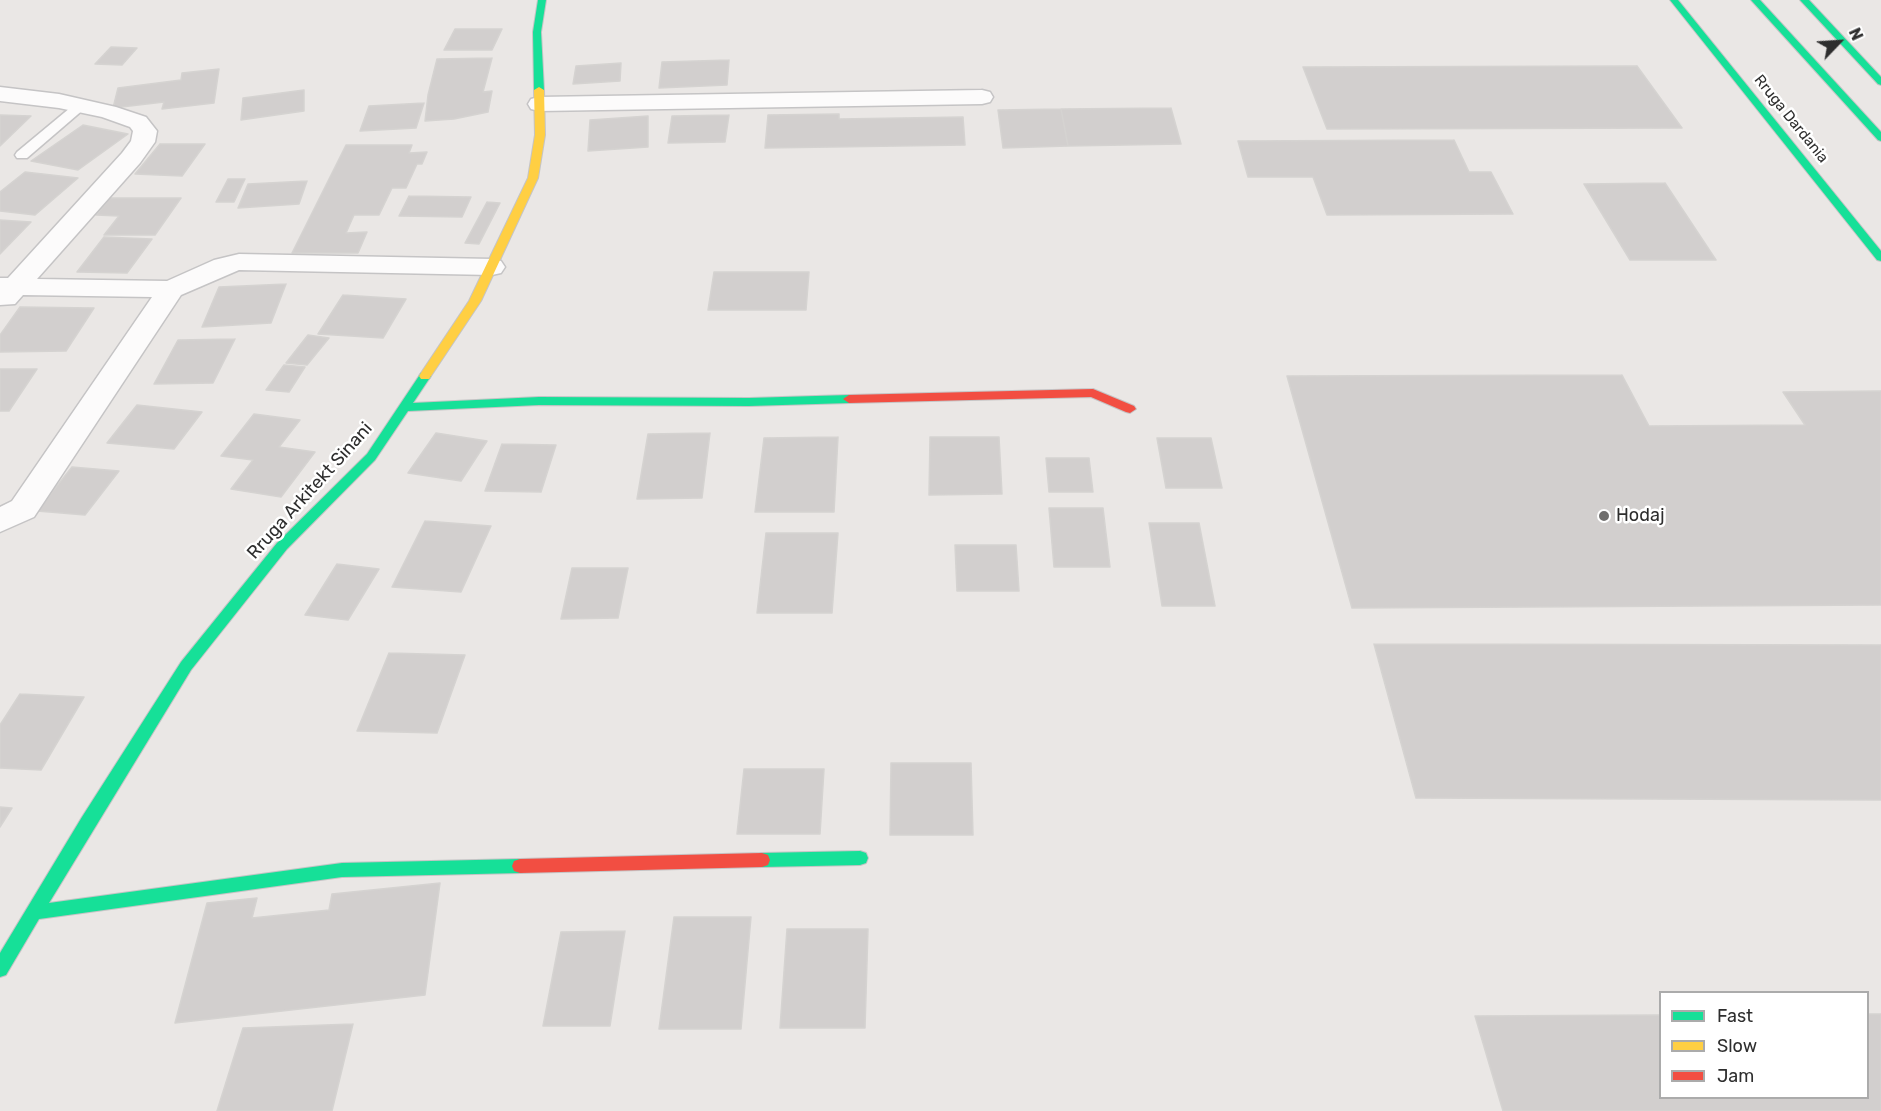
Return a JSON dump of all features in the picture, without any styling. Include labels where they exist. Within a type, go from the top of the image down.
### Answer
[{"type":"main road","name":"Rruga Arkitekt Sinani","points":[[0,969],[186,666],[282,546],[371,457],[475,301],[533,178],[540,135],[537,32],[542,0]]},
{"type":"main road","name":"Rruga Dardania","points":[[1674,0],[1881,258]]},
{"type":"main road","points":[[1755,0],[1881,138]]},
{"type":"main road","points":[[1804,0],[1881,82]]},
{"type":"main road","points":[[406,407],[539,401],[749,402],[1093,393],[1130,409]]},
{"type":"main road","points":[[34,912],[342,870],[860,858]]},
{"type":"street","points":[[0,94],[28,96],[80,106],[138,122],[145,131],[143,142],[131,158],[4,292]]},
{"type":"street","points":[[539,104],[982,97]]},
{"type":"street","points":[[4,292],[171,290],[223,266],[239,262],[492,267]]},
{"type":"street","points":[[0,521],[23,509],[171,290]]},
{"type":"lane","points":[[22,155],[80,106]]},
{"type":"building","points":[[455,29],[502,29],[492,50],[444,50]]},
{"type":"building","points":[[111,47],[137,48],[122,65],[95,64]]},
{"type":"building","points":[[492,58],[483,92],[492,91],[488,112],[454,119],[425,121],[428,95],[437,59]]},
{"type":"building","points":[[729,60],[727,85],[659,88],[662,62]]},
{"type":"building","points":[[621,63],[620,81],[573,84],[576,66]]},
{"type":"building","points":[[1637,66],[1682,128],[1327,129],[1303,67]]},
{"type":"building","points":[[219,69],[214,103],[162,109],[164,102],[113,108],[118,88],[181,80],[182,73]]},
{"type":"building","points":[[304,90],[304,111],[241,120],[243,98]]},
{"type":"building","points":[[424,103],[416,128],[360,131],[369,106]]},
{"type":"building","points":[[1171,108],[1181,144],[1068,146],[1061,109]]},
{"type":"building","points":[[1061,109],[1068,146],[1003,148],[998,110]]},
{"type":"building","points":[[839,114],[839,119],[963,117],[965,145],[765,148],[768,115]]},
{"type":"building","points":[[0,115],[31,116],[0,146]]},
{"type":"building","points":[[729,115],[725,142],[668,143],[672,116]]},
{"type":"building","points":[[648,116],[648,147],[588,151],[590,120]]},
{"type":"building","points":[[83,125],[128,134],[78,170],[31,161]]},
{"type":"building","points":[[1454,140],[1469,172],[1491,172],[1513,214],[1327,215],[1313,177],[1248,177],[1238,141]]},
{"type":"building","points":[[160,144],[205,144],[182,176],[135,174]]},
{"type":"building","points":[[346,145],[412,145],[409,153],[427,152],[422,164],[417,164],[406,188],[392,188],[379,215],[354,215],[346,233],[367,232],[358,253],[292,253]]},
{"type":"building","points":[[25,172],[78,178],[35,215],[0,211],[0,192]]},
{"type":"building","points":[[228,179],[245,179],[234,202],[216,202]]},
{"type":"building","points":[[307,181],[299,204],[238,208],[248,184]]},
{"type":"building","points":[[1665,183],[1716,260],[1630,260],[1584,184]]},
{"type":"building","points":[[409,196],[471,197],[462,217],[399,216]]},
{"type":"building","points":[[110,198],[181,198],[155,235],[104,235],[119,216],[96,215]]},
{"type":"building","points":[[487,202],[500,203],[479,244],[465,243]]},
{"type":"building","points":[[0,220],[31,222],[0,254]]},
{"type":"building","points":[[104,237],[152,239],[127,273],[77,272]]},
{"type":"building","points":[[714,272],[809,272],[806,310],[708,310]]},
{"type":"building","points":[[286,284],[271,323],[202,327],[219,287]]},
{"type":"building","points":[[343,295],[406,299],[383,338],[318,334]]},
{"type":"building","points":[[20,307],[94,308],[66,351],[0,352],[0,335]]},
{"type":"building","points":[[308,335],[329,338],[307,365],[286,363]]},
{"type":"building","points":[[235,339],[213,383],[154,384],[178,340]]},
{"type":"building","points":[[284,365],[305,367],[289,392],[266,390]]},
{"type":"building","points":[[0,369],[37,369],[9,411],[0,411]]},
{"type":"building","name":"Hodaj","points":[[1622,375],[1649,426],[1805,425],[1783,392],[1881,391],[1881,605],[1352,608],[1287,376]]},
{"type":"building","points":[[137,405],[202,412],[174,449],[107,443]]},
{"type":"building","points":[[254,414],[300,420],[279,447],[315,452],[281,497],[231,489],[253,460],[221,456]]},
{"type":"building","points":[[436,433],[487,441],[461,481],[408,473]]},
{"type":"building","points":[[710,433],[702,498],[637,499],[648,434]]},
{"type":"building","points":[[838,437],[834,512],[755,512],[764,438]]},
{"type":"building","points":[[930,437],[999,437],[1002,494],[929,495]]},
{"type":"building","points":[[1157,438],[1211,438],[1222,488],[1166,488]]},
{"type":"building","points":[[502,444],[556,445],[541,492],[485,491]]},
{"type":"building","points":[[1046,458],[1089,458],[1093,492],[1049,492]]},
{"type":"building","points":[[72,467],[119,471],[85,515],[37,511]]},
{"type":"building","points":[[1049,508],[1103,508],[1110,567],[1054,567]]},
{"type":"building","points":[[425,521],[491,526],[461,592],[392,587]]},
{"type":"building","points":[[1149,523],[1199,523],[1215,606],[1162,606]]},
{"type":"building","points":[[766,533],[838,533],[832,613],[757,613]]},
{"type":"building","points":[[955,545],[1016,545],[1019,591],[957,591]]},
{"type":"building","points":[[337,564],[379,569],[348,620],[305,615]]},
{"type":"building","points":[[572,568],[628,568],[618,618],[561,619]]},
{"type":"building","points":[[1374,644],[1881,645],[1881,800],[1416,798]]},
{"type":"building","points":[[389,653],[465,655],[437,733],[357,731]]},
{"type":"building","points":[[20,694],[84,697],[41,770],[0,768],[0,725]]},
{"type":"building","points":[[891,763],[971,763],[973,835],[890,835]]},
{"type":"building","points":[[744,769],[824,769],[820,834],[737,834]]},
{"type":"building","points":[[0,807],[12,808],[0,827]]},
{"type":"building","points":[[440,883],[425,995],[175,1023],[207,903],[257,898],[252,918],[329,910],[332,894]]},
{"type":"building","points":[[674,917],[751,917],[741,1029],[659,1029]]},
{"type":"building","points":[[787,929],[868,929],[865,1028],[780,1028]]},
{"type":"building","points":[[625,931],[610,1026],[543,1026],[561,932]]},
{"type":"building","points":[[1869,1014],[1881,1014],[1881,1111],[1503,1111],[1475,1016],[1659,1015],[1659,1099],[1869,1099]]},
{"type":"building","points":[[353,1024],[332,1111],[217,1111],[243,1028]]},
{"type":"traffic: fast","points":[[539,90],[537,32],[542,0]]},
{"type":"traffic: fast","points":[[1674,0],[1881,258]]},
{"type":"traffic: fast","points":[[1755,0],[1881,138]]},
{"type":"traffic: fast","points":[[1804,0],[1881,82]]},
{"type":"traffic: fast","points":[[0,969],[88,822],[186,666],[282,546],[371,457],[425,376]]},
{"type":"traffic: fast","points":[[406,407],[539,401],[749,402],[849,399]]},
{"type":"traffic: fast","points":[[762,860],[860,858]]},
{"type":"traffic: fast","points":[[34,912],[342,870],[520,866]]},
{"type":"traffic: slow","points":[[425,376],[475,301],[533,178],[540,135],[539,90]]},
{"type":"traffic: jam","points":[[849,399],[1093,393],[1130,409]]},
{"type":"traffic: jam","points":[[520,866],[762,860]]},
{"type":"place","name":"Hodaj","points":[[1604,516]]}]
